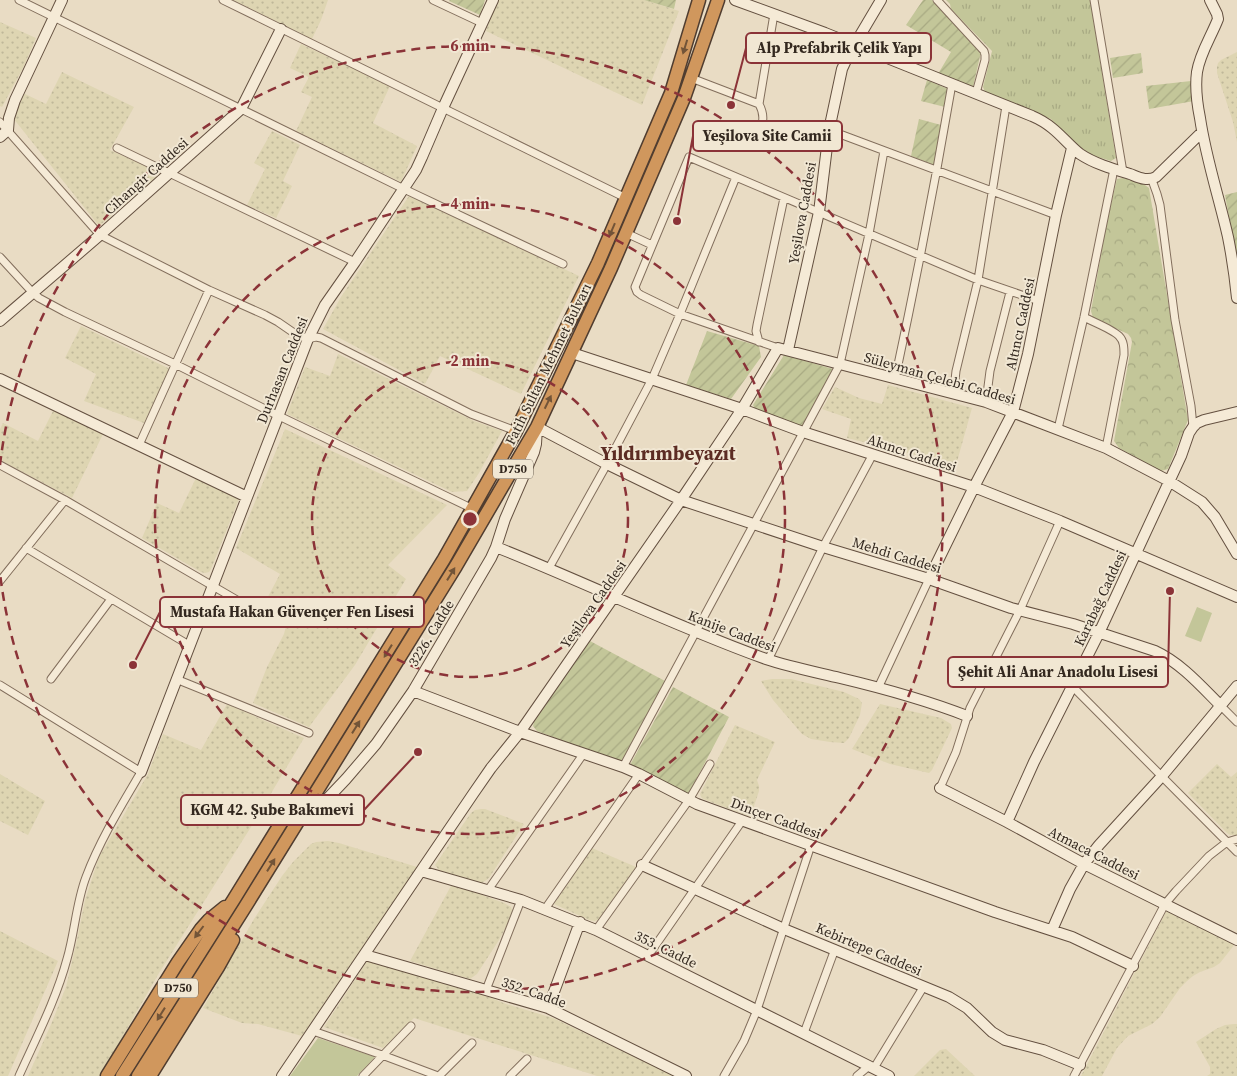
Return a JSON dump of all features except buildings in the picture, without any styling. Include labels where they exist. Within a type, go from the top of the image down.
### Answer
[{"type":"highway","name":"Fatih Sultan Mehmet Bulvarı","points":[[122,1076],[444,559],[516,431],[598,262],[671,93],[699,0]]},
{"type":"highway","name":"Fatih Sultan Mehmet Bulvarı","points":[[138,1076],[456,566],[537,427],[626,233],[680,107],[718,0]]},
{"type":"highway","points":[[107,1076],[178,962],[201,929],[208,920],[234,899]]},
{"type":"highway","points":[[150,1076],[223,959],[237,932],[245,907]]},
{"type":"street","points":[[19,0],[404,189],[563,264]]},
{"type":"street","points":[[62,0],[2,130],[100,234],[209,290],[265,315],[294,333],[308,339],[321,338],[471,414],[516,431]]},
{"type":"street","points":[[223,0],[626,198]]},
{"type":"street","points":[[433,0],[482,23]]},
{"type":"street","name":"Durhasan Caddesi","points":[[141,772],[308,339],[325,305],[404,189],[422,157],[493,0]]},
{"type":"street","points":[[735,0],[854,45],[1042,121],[1072,148],[1091,160],[1141,178],[1152,180],[1156,178],[1202,132]]},
{"type":"street","name":"Yeşilova Caddesi","points":[[282,1076],[485,776],[520,732],[615,597],[783,349],[819,212],[829,130],[842,69],[881,0]]},
{"type":"street","points":[[937,0],[984,51],[985,60],[976,94]]},
{"type":"street","points":[[1058,429],[1118,171],[1094,0]]},
{"type":"street","points":[[1210,0],[1218,19],[1202,54],[1197,72],[1197,97],[1202,132],[1228,237],[1237,298]]},
{"type":"street","points":[[756,141],[763,119],[759,104],[774,14]]},
{"type":"street","name":"Cihangir Caddesi","points":[[0,322],[241,109],[281,29]]},
{"type":"street","points":[[691,78],[759,104]]},
{"type":"street","points":[[895,379],[921,256],[952,84]]},
{"type":"street","points":[[957,394],[956,372],[978,280],[1006,106]]},
{"type":"street","points":[[829,130],[1056,215]]},
{"type":"street","points":[[117,148],[355,262]]},
{"type":"street","name":"Altıncı Caddesi","points":[[878,688],[974,487],[1013,412],[1028,354],[1056,215],[1072,148]]},
{"type":"street","points":[[623,767],[840,364],[869,234],[884,151]]},
{"type":"street","points":[[626,233],[652,245],[689,157],[978,280],[1039,301]]},
{"type":"street","points":[[549,568],[652,379],[736,177]]},
{"type":"street","points":[[1152,180],[1160,205],[1175,320],[1191,406],[1193,427]]},
{"type":"street","points":[[759,342],[756,331],[757,325],[784,198]]},
{"type":"street","name":"Süleyman Çelebi Caddesi","points":[[652,245],[634,287],[636,292],[641,295],[680,314],[759,342],[986,402],[1106,448],[1169,481],[1202,502],[1210,510],[1235,547]]},
{"type":"street","points":[[0,257],[33,293],[65,312],[473,509]]},
{"type":"street","points":[[138,445],[209,290]]},
{"type":"street","points":[[986,402],[990,371],[1010,292]]},
{"type":"street","points":[[1084,317],[1118,336],[1124,348],[1106,448]]},
{"type":"street","name":"Akıncı Caddesi","points":[[572,353],[803,432],[974,487],[1060,521],[1237,597]]},
{"type":"street","points":[[0,379],[247,497]]},
{"type":"street","points":[[1193,427],[1200,421],[1237,412]]},
{"type":"street","name":"Mehdi Caddesi","points":[[537,427],[681,500],[1020,610],[1065,621],[1155,651],[1178,665],[1237,722]]},
{"type":"street","name":"3226. Cadde","points":[[297,823],[327,799],[346,779],[376,744],[413,691],[496,547],[505,519],[534,452],[537,427]]},
{"type":"street","name":"Karabağ Caddesi","points":[[1007,822],[1031,768],[1099,633],[1193,427]]},
{"type":"street","points":[[768,660],[823,546],[873,454]]},
{"type":"street","points":[[0,465],[65,500],[273,621]]},
{"type":"street","points":[[0,581],[65,500]]},
{"type":"street","points":[[940,788],[958,746],[967,716],[1020,610],[1060,521]]},
{"type":"street","name":"Kanije Caddesi","points":[[496,547],[696,632],[768,660],[878,688],[967,716]]},
{"type":"street","points":[[26,548],[189,645]]},
{"type":"street","points":[[50,679],[111,599]]},
{"type":"street","points":[[176,679],[309,733]]},
{"type":"street","points":[[0,686],[141,772],[92,862],[81,894],[72,941],[61,977],[19,1076]]},
{"type":"street","points":[[1072,686],[1237,852]]},
{"type":"street","points":[[1052,930],[1070,889],[1084,864],[1162,776],[1237,686]]},
{"type":"street","name":"Dinçer Caddesi","points":[[413,691],[520,732],[623,767],[689,800],[742,821],[995,912],[1052,930],[1132,966]]},
{"type":"street","points":[[488,890],[584,754]]},
{"type":"street","points":[[596,930],[689,800],[710,764]]},
{"type":"street","points":[[545,909],[639,774]]},
{"type":"street","name":"Atmaca Caddesi","points":[[940,788],[1084,864],[1237,940]]},
{"type":"street","points":[[648,956],[742,821]]},
{"type":"street","points":[[1074,1076],[1165,904],[1209,856],[1227,842],[1237,839]]},
{"type":"street","points":[[724,1076],[744,1041],[758,1010],[811,845]]},
{"type":"street","name":"Kebirtepe Caddesi","points":[[642,866],[924,986],[967,1008],[992,1032],[1005,1040],[1043,1050],[1080,1065]]},
{"type":"street","name":"353. Cadde","points":[[421,871],[521,900],[580,922],[889,1076]]},
{"type":"street","points":[[486,990],[521,900]]},
{"type":"street","points":[[548,1008],[580,922]]},
{"type":"street","points":[[804,1034],[835,949]]},
{"type":"street","name":"352. Cadde","points":[[365,954],[548,1008],[686,1076]]},
{"type":"street","points":[[857,1076],[871,1067],[924,986]]},
{"type":"street","points":[[363,1076],[411,1026]]},
{"type":"street","points":[[313,1031],[438,1076],[472,1042]]},
{"type":"street","points":[[510,1076],[527,1059]]},
{"type":"shaded area","points":[[233,0],[328,0],[312,39]]},
{"type":"shaded area","points":[[497,0],[644,0],[679,11],[642,105],[486,31]]},
{"type":"shaded area","points":[[0,22],[36,38],[23,68],[2,107],[0,106]]},
{"type":"shaded area","points":[[301,44],[390,86],[373,123],[417,146],[401,182],[296,131],[312,97],[301,92],[309,77],[290,68]]},
{"type":"shaded area","points":[[1237,52],[1237,142],[1233,122],[1217,73],[1217,67],[1221,60]]},
{"type":"shaded area","points":[[62,72],[134,107],[110,150],[161,173],[99,226],[13,118],[23,93],[46,104]]},
{"type":"shaded area","points":[[272,131],[300,145],[283,181],[292,186],[276,218],[247,205],[265,169],[254,163]]},
{"type":"shaded area","points":[[409,196],[579,276],[521,394],[440,356],[425,384],[323,329],[341,297]]},
{"type":"shaded area","points":[[81,326],[170,369],[144,423],[84,401],[96,374],[65,358]]},
{"type":"shaded area","points":[[338,354],[474,421],[502,431],[467,491],[452,492],[287,414],[305,367],[330,376]]},
{"type":"shaded area","points":[[888,385],[972,408],[953,476],[937,462],[924,457],[847,438],[851,419],[822,409],[835,387],[859,398],[882,404]]},
{"type":"shaded area","points":[[54,409],[104,432],[72,498],[0,460],[0,429],[3,423],[38,441]]},
{"type":"shaded area","points":[[285,429],[447,505],[388,565],[406,579],[355,665],[309,727],[253,703],[286,626],[262,608],[280,574],[236,548]]},
{"type":"shaded area","points":[[196,478],[239,499],[211,569],[205,573],[142,538],[157,503],[179,513]]},
{"type":"shaded area","points":[[791,679],[844,692],[859,699],[862,703],[860,715],[849,738],[844,743],[830,742],[811,739],[802,734],[773,700],[761,681]]},
{"type":"shaded area","points":[[227,704],[304,738],[251,827],[159,973],[100,1076],[28,1076],[66,987],[85,900],[99,857],[148,774],[163,734],[201,750]]},
{"type":"shaded area","points":[[880,704],[941,718],[951,724],[952,728],[929,773],[890,764],[852,749]]},
{"type":"shaded area","points":[[735,725],[775,742],[757,780],[759,791],[752,812],[748,816],[703,799],[700,794]]},
{"type":"shaded area","points":[[1217,764],[1231,777],[1237,772],[1237,835],[1227,833],[1188,793]]},
{"type":"shaded area","points":[[0,774],[45,801],[28,835],[0,821]]},
{"type":"shaded area","points":[[481,809],[524,824],[489,878],[479,883],[439,870],[435,865],[471,813]]},
{"type":"shaded area","points":[[328,841],[417,867],[302,1036],[258,1024],[242,1023],[203,1008],[254,919],[282,876],[311,844]]},
{"type":"shaded area","points":[[592,848],[636,867],[599,919],[595,921],[554,904]]},
{"type":"shaded area","points":[[452,884],[504,903],[511,907],[512,910],[499,940],[477,974],[470,979],[410,961]]},
{"type":"shaded area","points":[[1167,910],[1235,944],[1220,963],[1200,972],[1187,981],[1160,1017],[1152,1024],[1128,1036],[1117,1048],[1102,1076],[1081,1076]]},
{"type":"shaded area","points":[[0,931],[58,961],[8,1076],[0,1076]]},
{"type":"shaded area","points":[[368,960],[416,973],[553,1018],[674,1076],[597,1076],[414,1018],[383,1048],[324,1027]]},
{"type":"shaded area","points":[[1237,1024],[1237,1076],[1207,1076],[1210,1074],[1210,1067],[1196,1042],[1225,1025]]},
{"type":"shaded area","points":[[946,1049],[975,1076],[914,1076],[940,1050]]},
{"type":"green space","points":[[450,0],[485,0],[480,15]]},
{"type":"green space","points":[[644,0],[676,0],[674,9]]},
{"type":"green space","points":[[923,0],[932,0],[981,52],[973,87],[938,74],[951,52],[906,25]]},
{"type":"green space","points":[[946,0],[1090,0],[1116,158],[1111,161],[1088,154],[1069,140],[1051,119],[985,92],[983,87],[992,51],[951,9],[950,4]]},
{"type":"green space","points":[[1141,53],[1143,73],[1113,78],[1110,58]]},
{"type":"green space","points":[[927,80],[948,89],[945,107],[921,101]]},
{"type":"green space","points":[[1191,81],[1194,101],[1149,109],[1146,86]]},
{"type":"green space","points":[[919,119],[941,125],[934,165],[911,156]]},
{"type":"green space","points":[[1123,178],[1142,183],[1149,188],[1188,420],[1168,469],[1161,471],[1119,448],[1114,441],[1132,342],[1128,334],[1093,318],[1091,311],[1107,221],[1117,179]]},
{"type":"green space","points":[[1237,192],[1237,262],[1225,195]]},
{"type":"green space","points":[[707,331],[759,346],[761,357],[731,399],[686,385]]},
{"type":"green space","points":[[784,355],[833,369],[802,427],[755,410],[753,405]]},
{"type":"green space","points":[[1197,607],[1212,613],[1201,642],[1185,636]]},
{"type":"green space","points":[[590,641],[665,681],[621,763],[537,731],[533,726]]},
{"type":"green space","points":[[673,687],[729,717],[688,795],[630,765]]},
{"type":"green space","points":[[318,1038],[375,1057],[357,1076],[290,1076]]},
{"type":"place","name":"Alp Prefabrik Çelik Yapı","points":[[731,105]]},
{"type":"place","name":"Yeşilova Site Camii","points":[[677,221]]},
{"type":"place","name":"Şehit Ali Anar Anadolu Lisesi","points":[[1170,591]]},
{"type":"place","name":"Mustafa Hakan Güvençer Fen Lisesi","points":[[133,665]]},
{"type":"place","name":"KGM 42. Şube Bakımevi","points":[[418,752]]},
{"type":"district","name":"Yıldırımbeyazıt","points":[[668,453]]}]
